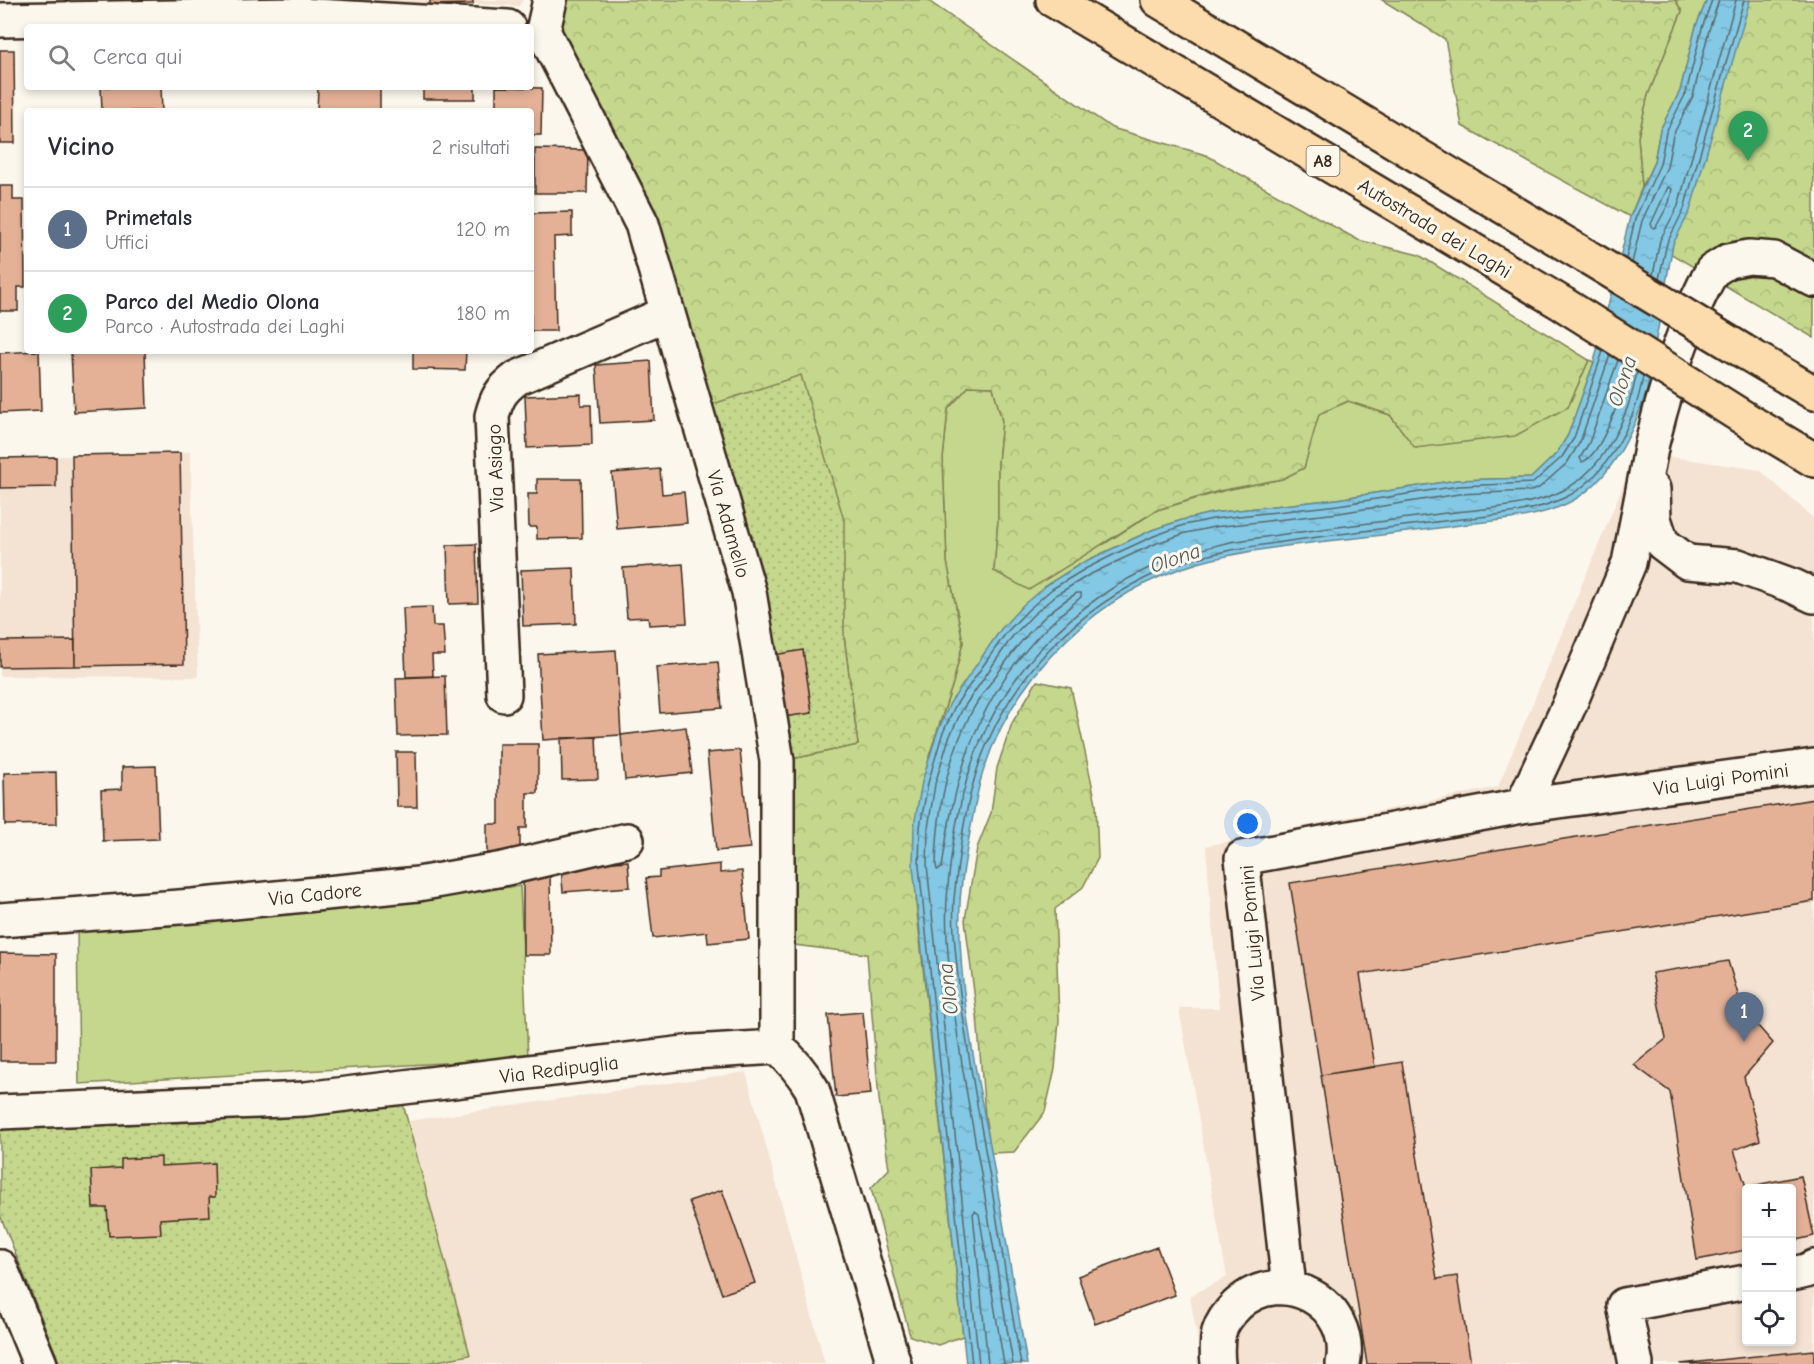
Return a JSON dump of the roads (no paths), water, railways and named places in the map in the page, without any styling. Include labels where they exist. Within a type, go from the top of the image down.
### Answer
[{"type":"highway","name":"Autostrada dei Laghi","points":[[1053,0],[1563,304],[1814,460]]},
{"type":"highway","points":[[1158,0],[1814,393]]},
{"type":"street","points":[[537,31],[550,0]]},
{"type":"street","points":[[0,20],[298,15],[456,24]]},
{"type":"street","name":"Via Adamello","points":[[537,31],[642,224],[749,592],[777,761],[777,1047]]},
{"type":"street","points":[[1522,806],[1568,708],[1629,563],[1652,443],[1677,354],[1695,305],[1712,271],[1728,261],[1749,256],[1774,259],[1814,280]]},
{"type":"street","name":"Via Asiago","points":[[504,695],[492,416],[496,401],[504,387],[517,378],[668,313]]},
{"type":"street","points":[[1652,443],[1654,519],[1662,543],[1687,562],[1738,566],[1793,586],[1814,597]]},
{"type":"street","name":"Via Luigi Pomini","points":[[1289,1287],[1242,858],[1522,806],[1814,766]]},
{"type":"street","name":"Via Cadore","points":[[0,920],[193,906],[418,884],[503,868],[627,840]]},
{"type":"street","points":[[777,1047],[803,1073],[812,1089],[894,1364]]},
{"type":"street","name":"Via Redipuglia","points":[[0,1112],[305,1099],[693,1052],[777,1047]]},
{"type":"street","points":[[0,1267],[40,1364]]},
{"type":"street","points":[[1796,1273],[1806,1272],[1814,1267]]},
{"type":"street","points":[[1636,1364],[1624,1305],[1742,1283]]},
{"type":"street","points":[[1213,1364],[1219,1331],[1229,1312],[1246,1297],[1267,1288],[1289,1287],[1317,1298],[1333,1314],[1342,1334],[1343,1364]]},
{"type":"water","name":"Olona","points":[[1707,0],[1750,0],[1690,211],[1673,244],[1647,390],[1627,440],[1618,456],[1595,484],[1566,504],[1533,515],[1269,548],[1198,563],[1162,576],[1128,593],[1066,640],[1017,700],[998,733],[979,784],[965,859],[960,903],[961,964],[968,1025],[1027,1364],[966,1364],[913,866],[914,826],[922,782],[937,733],[950,703],[1001,629],[1023,605],[1048,584],[1082,563],[1152,530],[1212,513],[1337,499],[1457,480],[1531,478],[1557,453],[1568,435],[1594,362],[1630,217],[1654,162],[1660,130],[1680,91],[1696,26]]},
{"type":"place","name":"Parco del Medio Olona","points":[[1748,161]]},
{"type":"place","name":"Primetals","points":[[1744,1042]]}]
